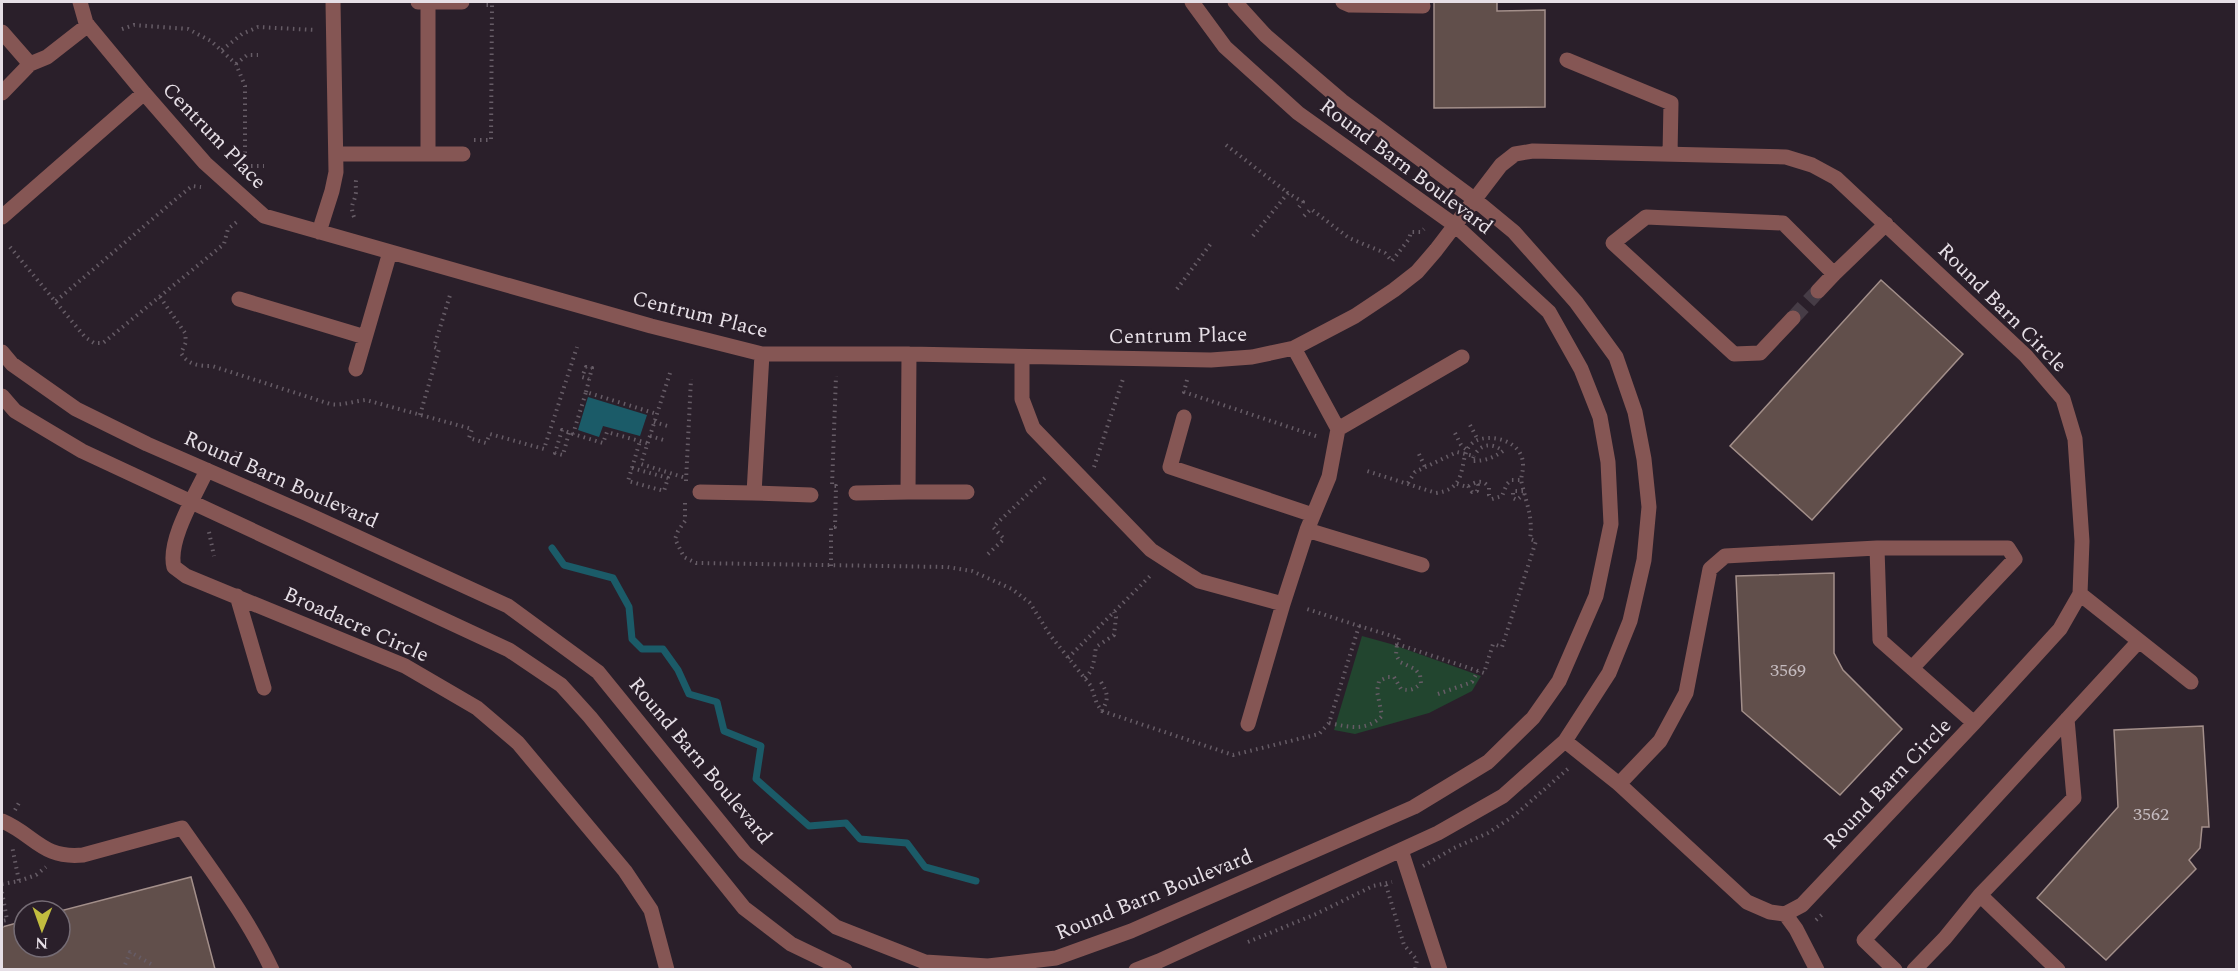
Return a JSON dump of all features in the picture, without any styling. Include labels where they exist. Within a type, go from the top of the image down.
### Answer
[{"type":"street","points":[[80,2],[88,25],[144,93]]},
{"type":"street","points":[[319,232],[336,172],[333,2]]},
{"type":"street","points":[[418,2],[462,2]]},
{"type":"street","points":[[428,2],[428,154]]},
{"type":"street","name":"Round Barn Boulevard","points":[[2,352],[12,364],[76,409],[508,606],[598,672],[745,853],[837,927],[924,966],[988,966],[1056,958],[1131,931],[1414,807],[1488,762],[1533,718],[1559,681],[1596,596],[1611,524],[1608,462],[1600,417],[1581,369],[1549,312],[1456,226],[1298,113],[1225,47],[1192,2]]},
{"type":"street","name":"Round Barn Boulevard","points":[[1136,969],[1159,961],[1438,833],[1503,796],[1565,741],[1610,673],[1630,621],[1644,560],[1648,507],[1644,459],[1635,412],[1616,357],[1576,302],[1514,232],[1474,199],[1342,101],[1265,35],[1235,2]]},
{"type":"street","points":[[1343,2],[1423,6]]},
{"type":"street","points":[[2,93],[30,64],[47,57],[88,25]]},
{"type":"street","points":[[2,32],[30,64]]},
{"type":"street","points":[[1567,60],[1671,103],[1670,154]]},
{"type":"street","name":"Centrum Place","points":[[2,217],[144,93],[205,163],[264,216],[651,326],[762,354],[909,354],[1211,360],[1252,357],[1294,348],[1355,316],[1417,272],[1456,226]]},
{"type":"street","name":"Round Barn Circle","points":[[1456,226],[1474,199],[1502,165],[1515,154],[1533,151],[1786,157],[1812,165],[1836,178],[2026,356],[2063,399],[2075,439],[2082,541],[2080,594],[2060,629],[1974,723],[1802,905],[1785,914]]},
{"type":"street","points":[[336,154],[463,154]]},
{"type":"street","points":[[1793,318],[1760,353],[1734,354],[1613,243],[1646,217],[1783,223],[1834,274]]},
{"type":"street","points":[[1818,291],[1886,224]]},
{"type":"street","points":[[356,369],[390,252]]},
{"type":"street","points":[[239,299],[365,337]]},
{"type":"street","points":[[1248,724],[1307,530],[1329,477],[1338,429],[1294,348]]},
{"type":"street","points":[[754,493],[762,354]]},
{"type":"street","points":[[908,492],[909,354]]},
{"type":"street","points":[[1022,357],[1022,399],[1033,428],[1151,550],[1199,581],[1283,604]]},
{"type":"street","points":[[1338,429],[1462,357]]},
{"type":"street","points":[[2,396],[15,411],[82,451],[509,650],[561,685],[590,717],[744,908],[791,944],[845,969]]},
{"type":"street","points":[[1184,417],[1170,467],[1313,515]]},
{"type":"street","name":"Broadacre Circle","points":[[207,470],[177,537],[172,555],[174,567],[186,576],[405,666],[477,708],[518,743],[625,871],[651,910],[667,969]]},
{"type":"street","points":[[693,491],[811,495]]},
{"type":"street","points":[[856,493],[967,492]]},
{"type":"street","points":[[1307,530],[1422,565]]},
{"type":"street","points":[[1619,784],[1660,741],[1686,693],[1710,569],[1725,556],[1877,548],[2008,548],[2015,559],[1912,668]]},
{"type":"street","points":[[1877,548],[1880,640],[1974,723]]},
{"type":"street","points":[[2080,594],[2191,682]]},
{"type":"street","points":[[237,596],[264,688]]},
{"type":"street","points":[[1894,969],[1864,940],[2139,640]]},
{"type":"street","points":[[1914,969],[1945,938],[1980,895],[2074,798],[2067,719]]},
{"type":"street","points":[[1565,741],[1619,784],[1747,902],[1770,912],[1785,914],[1796,929],[1817,969]]},
{"type":"street","points":[[2,822],[56,854],[67,856],[83,855],[182,828],[229,894],[260,943],[272,969]]},
{"type":"street","points":[[1401,850],[1440,969]]},
{"type":"street","points":[[1980,895],[2058,969]]},
{"type":"path","points":[[486,2],[486,5],[492,5],[491,140],[486,140]]},
{"type":"path","points":[[122,29],[134,25],[188,29],[222,50],[236,64],[245,86],[245,173]]},
{"type":"path","points":[[222,50],[242,34],[258,27],[315,30]]},
{"type":"path","points":[[236,64],[247,56],[258,55]]},
{"type":"path","points":[[1227,145],[1288,193],[1303,202],[1299,207]]},
{"type":"path","points":[[245,165],[264,166]]},
{"type":"path","points":[[354,217],[351,208],[356,192],[357,176]]},
{"type":"path","points":[[56,301],[192,186],[201,187]]},
{"type":"path","points":[[1253,236],[1288,193]]},
{"type":"path","points":[[1304,216],[1311,209],[1349,238],[1385,253],[1392,261],[1411,232],[1421,232],[1424,229]]},
{"type":"path","points":[[10,247],[86,337],[94,343],[103,343],[224,244],[228,229],[237,221]]},
{"type":"path","points":[[1177,289],[1212,242]]},
{"type":"path","points":[[420,415],[439,349],[434,347],[451,292]]},
{"type":"path","points":[[160,297],[185,333],[186,342],[181,353],[182,357],[196,366],[212,366],[330,404],[340,405],[350,401],[366,400],[472,429],[470,438],[486,443],[490,434],[544,449],[577,347]]},
{"type":"path","points":[[670,373],[640,464],[686,478]]},
{"type":"path","points":[[831,566],[831,527],[835,527],[836,486],[832,486],[836,376]]},
{"type":"path","points":[[589,379],[586,392],[571,433],[563,455],[555,453],[562,430],[571,433],[603,443],[607,432],[647,443]]},
{"type":"path","points":[[691,379],[686,478],[693,491]]},
{"type":"path","points":[[1093,471],[1123,379]]},
{"type":"path","points":[[1187,380],[1184,392],[1322,438]]},
{"type":"path","points":[[586,392],[657,414]]},
{"type":"path","points":[[654,422],[671,427]]},
{"type":"path","points":[[1470,425],[1478,440]]},
{"type":"path","points":[[1455,433],[1466,452]]},
{"type":"path","points":[[650,436],[667,441]]},
{"type":"path","points":[[1367,471],[1436,493],[1445,492],[1460,480],[1466,452],[1478,440],[1500,438],[1511,443],[1519,452],[1524,464],[1521,480],[1532,523],[1530,539],[1536,541],[1502,647],[1493,644],[1484,673],[1397,644]]},
{"type":"path","points":[[632,468],[668,478],[664,491],[628,481],[640,441]]},
{"type":"path","points":[[1485,445],[1497,446],[1503,451],[1494,458],[1483,461],[1472,461],[1474,456],[1478,449],[1485,445]]},
{"type":"path","points":[[233,465],[237,450]]},
{"type":"path","points":[[1407,484],[1415,472],[1457,452],[1466,452],[1474,456]]},
{"type":"path","points":[[1419,454],[1425,467]]},
{"type":"path","points":[[988,554],[1004,538],[993,527],[1048,475]]},
{"type":"path","points":[[1475,481],[1486,484],[1492,499],[1502,496],[1511,480],[1521,480]]},
{"type":"path","points":[[1457,484],[1468,486],[1475,481]]},
{"type":"path","points":[[1468,486],[1472,492],[1477,491],[1478,485],[1475,481]]},
{"type":"path","points":[[686,500],[685,521],[675,539],[684,557],[696,563],[947,567],[972,571],[1012,589],[1030,603],[1050,635],[1091,686],[1102,711],[1233,755],[1319,734],[1329,723],[1359,626]]},
{"type":"path","points":[[209,532],[214,556]]},
{"type":"path","points":[[1068,658],[1150,576]]},
{"type":"path","points":[[1304,608],[1399,638],[1396,655],[1400,662],[1415,669],[1420,675],[1420,683],[1414,690],[1401,689],[1394,677],[1379,681],[1377,691],[1382,716],[1376,722],[1366,727],[1353,728],[1329,723]]},
{"type":"path","points":[[1084,678],[1090,674],[1096,647],[1114,635],[1116,617],[1114,612]]},
{"type":"path","points":[[1438,694],[1472,682],[1478,671]]},
{"type":"path","points":[[1101,682],[1108,694],[1108,700],[1102,711]]},
{"type":"path","points":[[12,852],[19,881]]},
{"type":"path","points":[[2,884],[36,875],[56,854]]},
{"type":"path","points":[[1239,946],[1316,914],[1373,886],[1386,885],[1409,874]]},
{"type":"path","points":[[1386,885],[1404,945],[1417,960],[1415,969]]},
{"type":"path","points":[[2,892],[7,920],[2,921]]},
{"type":"path","points":[[123,969],[130,952],[151,964],[149,969]]},
{"type":"green space","points":[[1362,636],[1481,676],[1472,691],[1429,713],[1355,734],[1334,730]]},
{"type":"water","points":[[588,397],[647,415],[640,436],[603,426],[599,437],[578,430]]},
{"type":"building","points":[[1434,2],[1497,2],[1497,11],[1545,10],[1545,107],[1434,108]]},
{"type":"building","points":[[1881,280],[1963,354],[1812,520],[1730,446]]},
{"type":"building","points":[[1834,573],[1834,653],[1843,670],[1902,729],[1840,795],[1742,711],[1736,576]]},
{"type":"building","points":[[2203,726],[2209,827],[2202,827],[2200,848],[2189,860],[2196,869],[2106,960],[2037,898],[2118,807],[2114,730]]},
{"type":"building","points":[[191,877],[215,969],[2,969],[2,927],[12,924],[12,959],[72,959],[72,908]]},
{"type":"waterway","points":[[552,548],[564,565],[613,578],[629,607],[632,639],[642,649],[663,649],[678,670],[689,694],[717,702],[724,731],[761,746],[756,779],[809,826],[846,823],[860,839],[907,843],[925,867],[976,881]]},
{"type":"tunnel","points":[[1793,318],[1818,291]]}]
